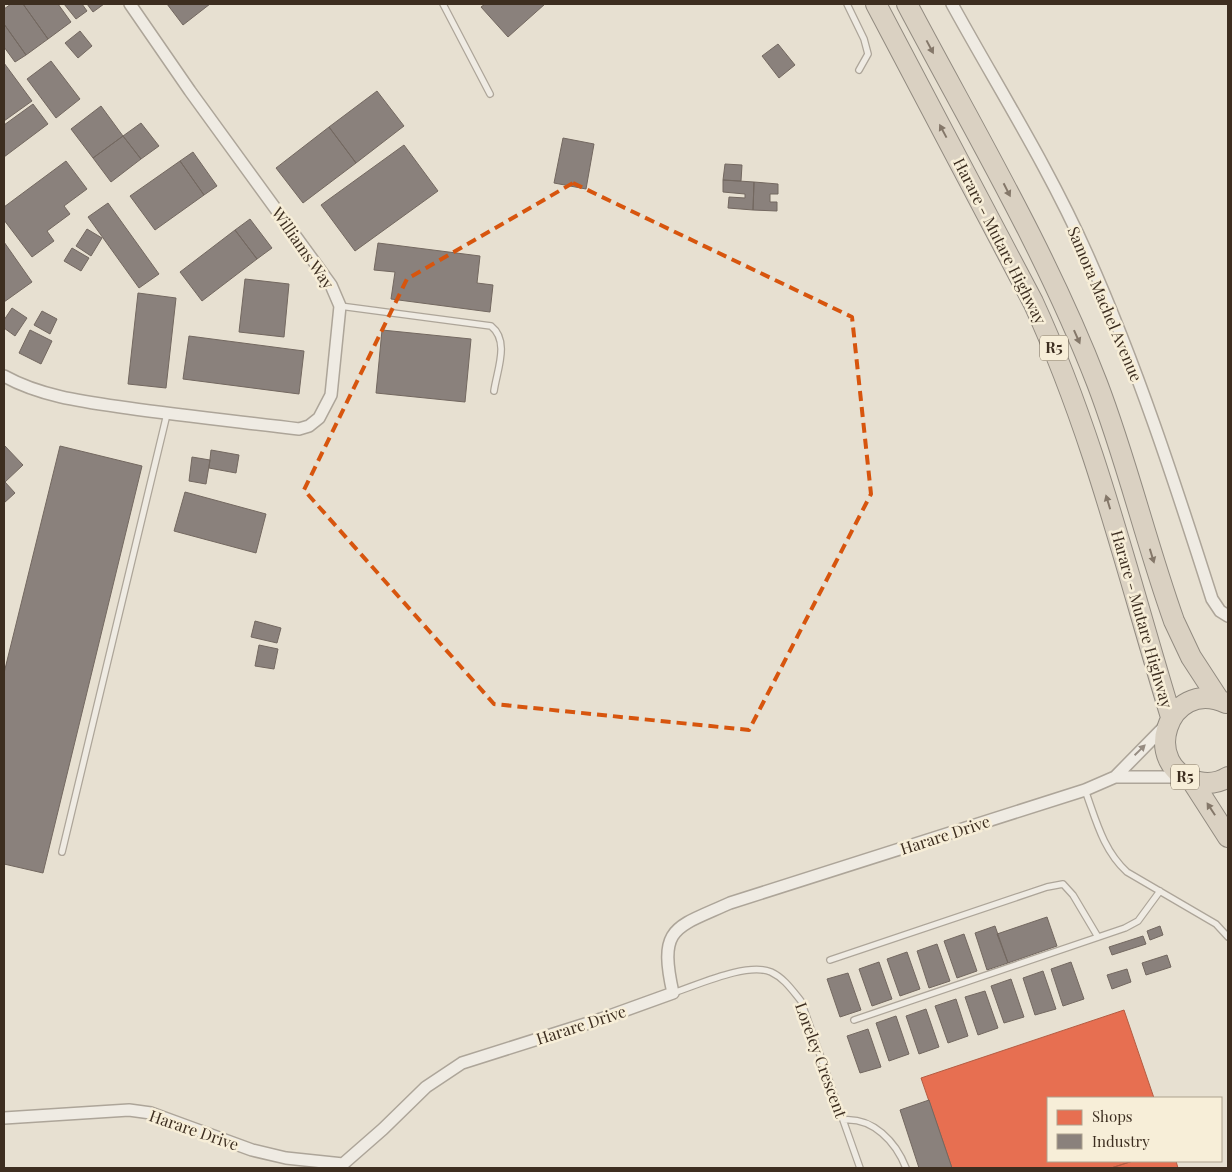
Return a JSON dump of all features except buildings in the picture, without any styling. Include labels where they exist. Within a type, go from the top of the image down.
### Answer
[{"type":"highway","name":"Harare - Mutare Highway","points":[[876,4],[1033,302],[1054,348],[1090,444],[1169,721]]},
{"type":"highway","name":"Harare - Mutare Highway","points":[[908,4],[1007,188],[1077,336],[1100,393],[1174,621],[1191,657],[1223,702]]},
{"type":"highway","name":"R5","points":[[1223,702],[1205,698],[1192,700],[1180,707],[1169,721],[1164,740],[1166,754],[1174,767],[1189,779],[1228,837]]},
{"type":"highway","name":"R5","points":[[1189,779],[1214,783],[1228,777]]},
{"type":"street","name":"Williams Way","points":[[4,376],[32,389],[70,400],[167,414],[299,428],[309,426],[318,418],[331,395],[340,306],[323,274],[190,91],[130,4]]},
{"type":"street","name":"Samora Machel Avenue","points":[[952,4],[1048,174],[1087,253],[1135,374],[1212,599],[1220,611],[1228,616]]},
{"type":"street","name":"Harare Drive","points":[[1115,778],[1169,721]]},
{"type":"street","name":"Harare Drive","points":[[4,1118],[129,1110],[151,1113],[252,1150],[286,1158],[343,1166],[426,1086],[462,1063],[601,1019],[673,993],[668,969],[668,950],[671,936],[682,925],[730,904],[1085,790],[1115,778],[1189,779]]},
{"type":"lane","points":[[443,4],[490,94]]},
{"type":"lane","points":[[847,4],[864,39],[868,54],[859,70]]},
{"type":"lane","points":[[340,306],[491,326],[498,332],[502,341],[494,391]]},
{"type":"lane","points":[[62,852],[167,414]]},
{"type":"lane","points":[[1085,790],[1102,839],[1119,864],[1127,872],[1216,924],[1228,937]]},
{"type":"lane","points":[[830,960],[1047,887],[1063,884],[1073,895],[1098,937]]},
{"type":"lane","points":[[854,1020],[1098,937],[1138,921],[1160,891]]},
{"type":"lane","name":"Loreley Crescent","points":[[673,993],[741,971],[758,969],[768,971],[781,978],[801,1001],[860,1168]]},
{"type":"lane","points":[[843,1120],[861,1120],[876,1129],[889,1139],[906,1168]]},
{"type":"highlighted area","points":[[573,183],[852,317],[871,494],[749,730],[494,704],[304,490],[407,279]]}]
